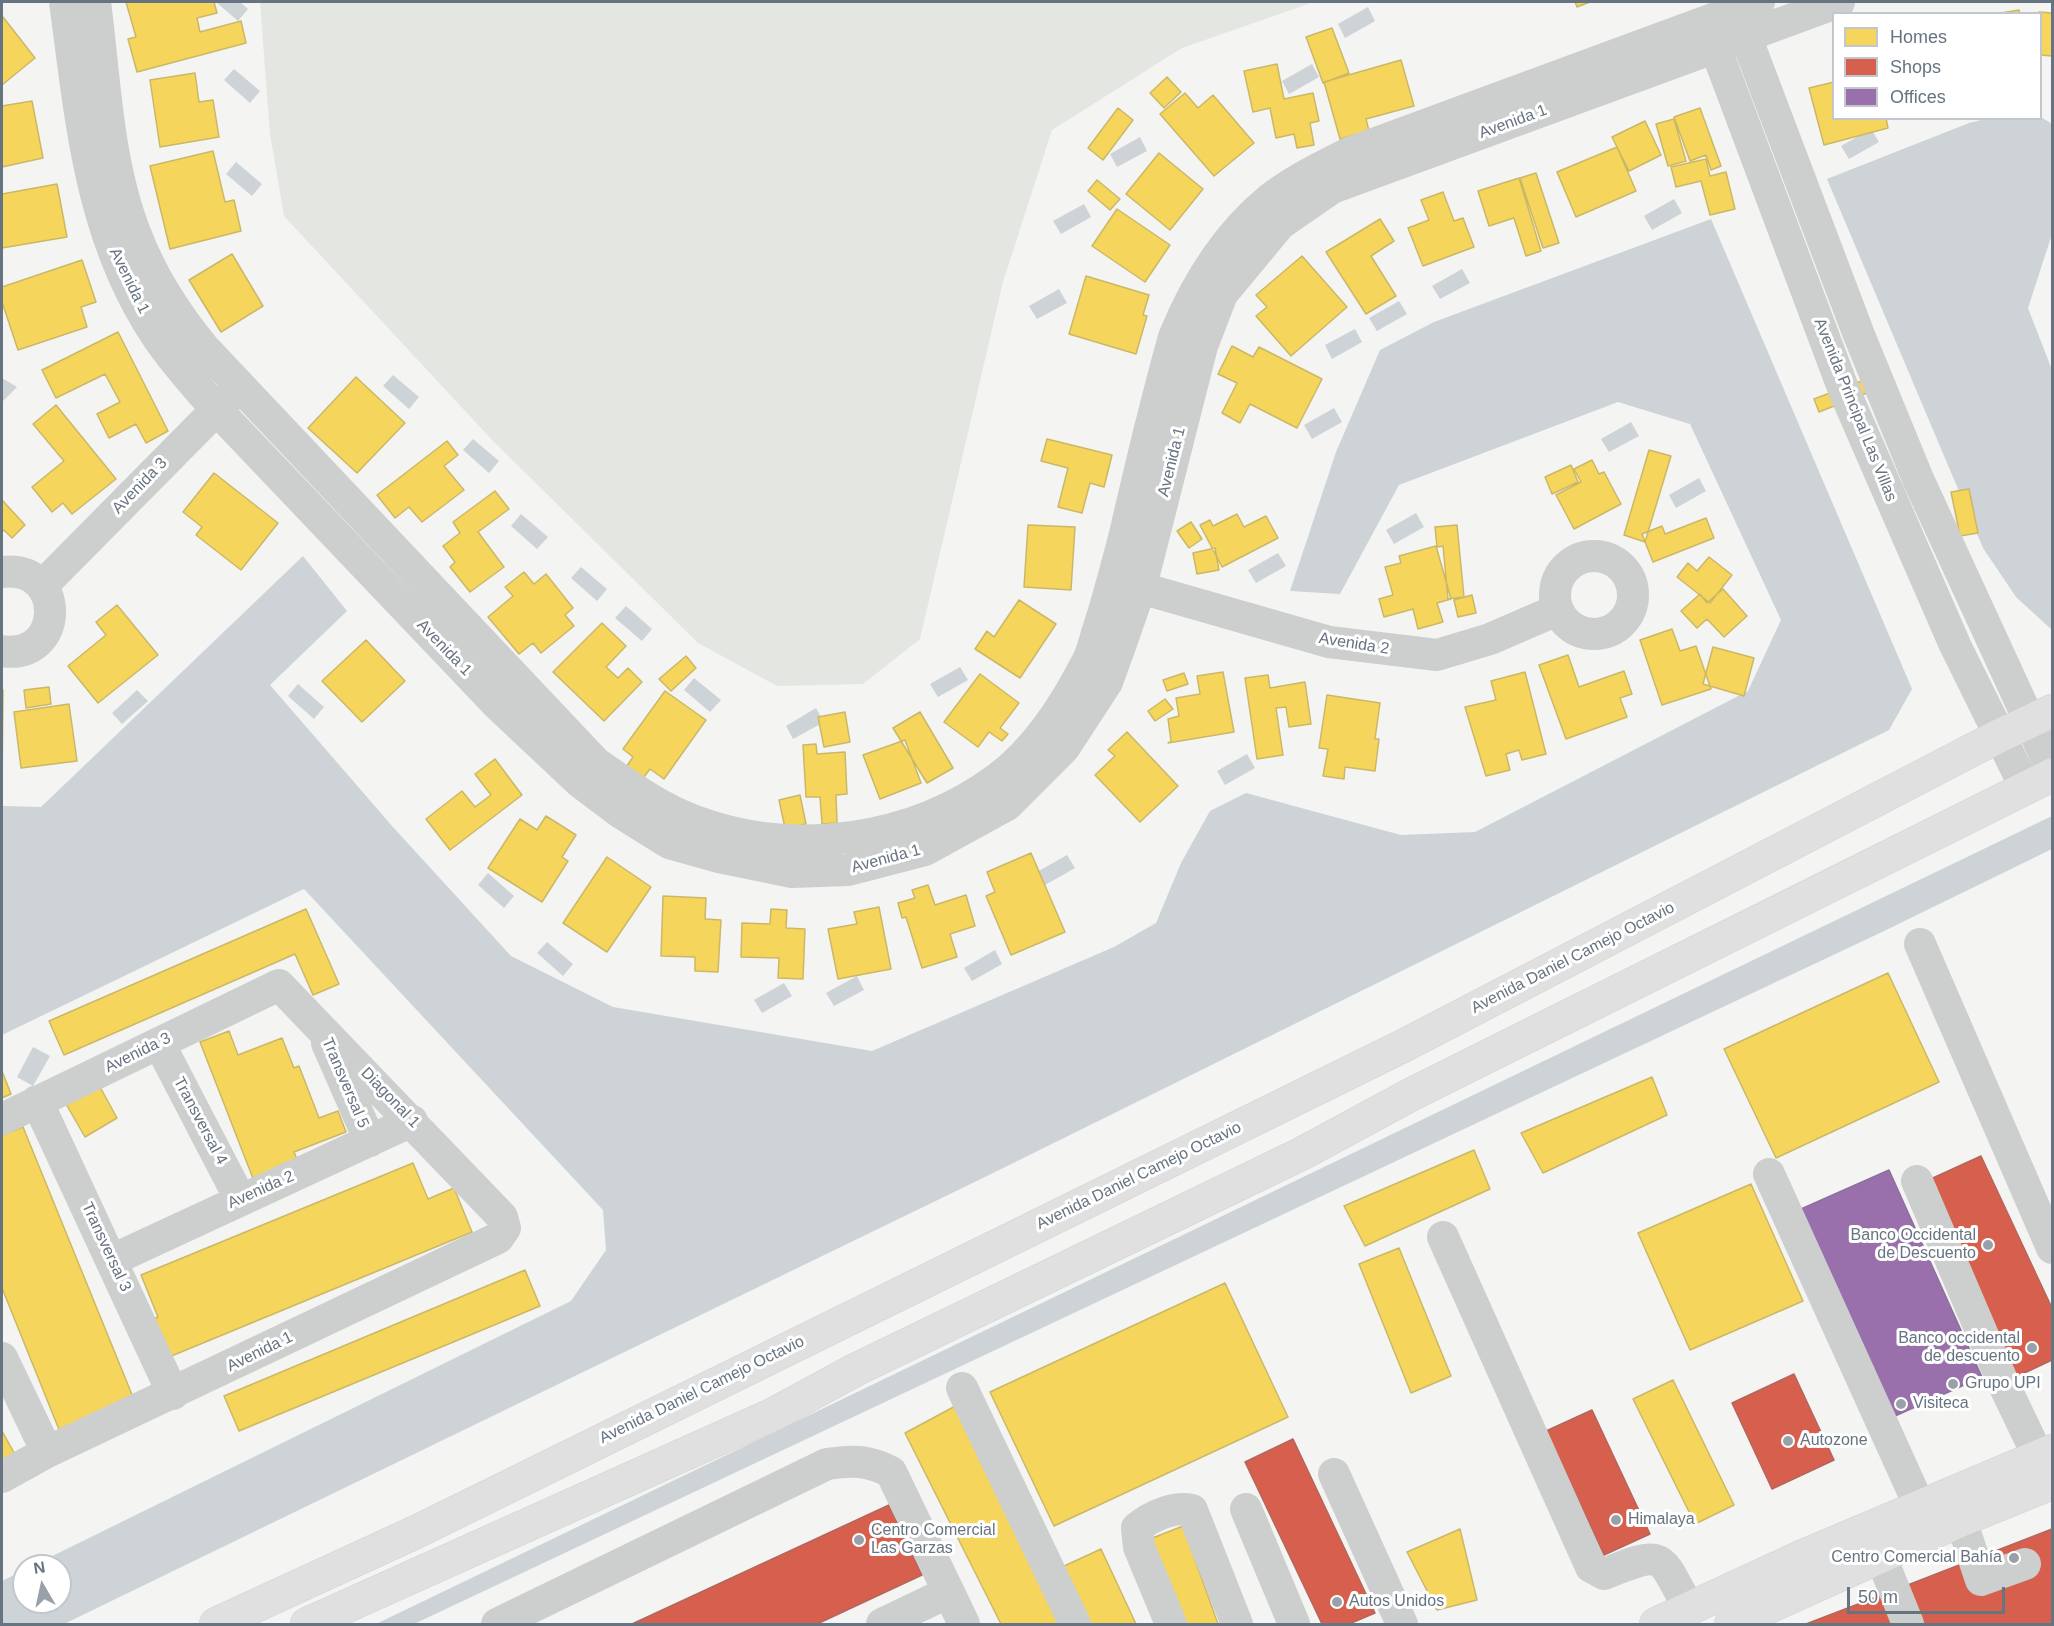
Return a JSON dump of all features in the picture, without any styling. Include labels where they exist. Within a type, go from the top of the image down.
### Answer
[{"type":"main road","name":"Avenida Daniel Camejo Octavio","points":[[216,1624],[416,1532],[1382,1057],[2041,716]]},
{"type":"main road","points":[[307,1624],[774,1414],[855,1370],[1303,1153],[1412,1094],[2039,782]]},
{"type":"main road","points":[[1656,1624],[1920,1507],[2048,1463]]},
{"type":"main road","points":[[1743,1622],[1961,1520],[2048,1463]]},
{"type":"street","name":"Avenida 1","points":[[66,2],[86,154],[98,209],[114,256],[158,337],[216,409],[496,703],[580,783],[621,813],[669,843],[792,872],[848,870],[925,849],[1007,805],[1064,748],[1107,682],[1174,337],[1188,303],[1205,274],[1221,251],[1269,200],[1305,175],[1349,153],[1711,34],[1747,16],[1839,2]]},
{"type":"street","name":"Avenida 1","points":[[95,2],[114,153],[135,234],[176,314],[241,387],[596,763],[646,797],[695,821],[753,837],[800,842],[853,838],[898,826],[944,809],[999,777],[1032,746],[1065,699],[1088,660],[1127,584]]},
{"type":"street","name":"Avenida Principal Las Villas","points":[[1747,16],[1859,335],[1918,479],[2041,716],[2052,770]]},
{"type":"street","name":"Avenida Principal Las Villas","points":[[1711,34],[1843,388],[1955,645],[1999,736],[2039,782]]},
{"type":"street","name":"Avenida 3","points":[[42,586],[216,409],[241,387]]},
{"type":"street","points":[[365,565],[389,544]]},
{"type":"street","points":[[2,572],[23,573],[42,586],[51,607],[46,630],[31,647],[20,651],[2,651]]},
{"type":"street","name":"Avenida 2","points":[[1127,584],[1329,642],[1437,655],[1490,639],[1557,610]]},
{"type":"street","points":[[1920,944],[2052,1248]]},
{"type":"street","name":"Avenida 3","points":[[2,1119],[274,986]]},
{"type":"street","name":"Diagonal 1","points":[[274,986],[282,988],[320,1025],[502,1217]]},
{"type":"street","name":"Transversal 5","points":[[320,1025],[370,1141]]},
{"type":"street","name":"Transversal 4","points":[[159,1044],[240,1199]]},
{"type":"street","name":"Transversal 3","points":[[37,1101],[173,1394]]},
{"type":"street","name":"Avenida 2","points":[[112,1260],[412,1121]]},
{"type":"street","points":[[1769,1174],[1857,1362],[1920,1507]]},
{"type":"street","points":[[1917,1181],[2005,1387],[2048,1463]]},
{"type":"street","name":"Avenida 1","points":[[2,1477],[47,1452],[498,1238],[505,1228],[502,1217]]},
{"type":"street","points":[[1443,1237],[1591,1567],[1604,1574],[1645,1558],[1653,1558],[1665,1565],[1689,1609]]},
{"type":"street","points":[[2,1358],[47,1452]]},
{"type":"street","points":[[962,1388],[1075,1624]]},
{"type":"street","points":[[497,1624],[827,1464],[853,1460],[872,1462],[891,1472],[947,1593],[964,1624]]},
{"type":"street","points":[[1334,1474],[1391,1621]]},
{"type":"street","points":[[1171,1624],[1139,1547],[1137,1528],[1146,1521],[1184,1508],[1192,1510],[1237,1624]]},
{"type":"street","points":[[1246,1509],[1294,1624]]},
{"type":"street","points":[[1961,1520],[1981,1580],[2025,1564]]},
{"type":"street","points":[[1881,1557],[1908,1624]]},
{"type":"street","points":[[882,1624],[947,1593]]},
{"type":"shaded area","points":[[216,2],[240,2],[248,9],[238,21]]},
{"type":"shaded area","points":[[260,2],[1314,2],[1182,48],[1052,130],[1003,282],[920,639],[863,684],[777,686],[698,643],[493,441],[284,216],[270,134]]},
{"type":"shaded area","points":[[1368,7],[1375,21],[1345,38],[1338,24]]},
{"type":"shaded area","points":[[1312,64],[1319,77],[1289,94],[1282,81]]},
{"type":"shaded area","points":[[234,69],[260,91],[250,103],[224,80]]},
{"type":"shaded area","points":[[2042,118],[2052,124],[2052,234],[2028,308],[2052,370],[2052,630],[2016,597],[1983,548],[1827,179],[1981,120],[2042,120]]},
{"type":"shaded area","points":[[1871,129],[1879,142],[1849,159],[1841,146]]},
{"type":"shaded area","points":[[1140,137],[1147,151],[1117,167],[1110,154]]},
{"type":"shaded area","points":[[236,162],[262,184],[252,196],[226,174]]},
{"type":"shaded area","points":[[1674,199],[1682,213],[1652,230],[1644,216]]},
{"type":"shaded area","points":[[1084,204],[1091,217],[1061,234],[1053,221]]},
{"type":"shaded area","points":[[1711,219],[1912,689],[1889,730],[985,1177],[64,1624],[2,1624],[2,1581],[12,1576],[12,1614],[72,1614],[72,1554],[56,1554],[571,1301],[606,1250],[603,1210],[304,889],[2,1035],[2,806],[41,807],[303,556],[347,611],[270,685],[392,826],[511,956],[613,1007],[872,1051],[1114,947],[1156,923],[1181,863],[1210,811],[1246,793],[1401,835],[1475,832],[1748,691],[1781,620],[1690,424],[1618,402],[1399,485],[1340,594],[1290,591],[1336,452],[1380,350],[1434,322]]},
{"type":"shaded area","points":[[1462,269],[1470,283],[1440,299],[1432,286]]},
{"type":"shaded area","points":[[1059,289],[1067,303],[1037,319],[1029,306]]},
{"type":"shaded area","points":[[1399,301],[1407,314],[1377,331],[1369,318]]},
{"type":"shaded area","points":[[1355,329],[1362,342],[1332,359],[1325,345]]},
{"type":"shaded area","points":[[393,375],[419,397],[409,409],[383,386]]},
{"type":"shaded area","points":[[2,378],[17,387],[2,402]]},
{"type":"shaded area","points":[[1334,408],[1342,422],[1312,439],[1304,425]]},
{"type":"shaded area","points":[[1631,422],[1639,436],[1609,452],[1601,439]]},
{"type":"shaded area","points":[[473,439],[499,461],[489,473],[463,450]]},
{"type":"shaded area","points":[[1699,478],[1706,491],[1676,508],[1669,495]]},
{"type":"shaded area","points":[[1416,513],[1424,527],[1394,544],[1386,530]]},
{"type":"shaded area","points":[[521,514],[548,537],[537,549],[511,526]]},
{"type":"shaded area","points":[[1278,553],[1286,566],[1256,583],[1248,570]]},
{"type":"shaded area","points":[[581,567],[607,589],[597,601],[571,578]]},
{"type":"shaded area","points":[[626,606],[652,629],[642,641],[615,618]]},
{"type":"shaded area","points":[[960,667],[968,680],[938,697],[930,684]]},
{"type":"shaded area","points":[[694,678],[721,700],[710,712],[684,690]]},
{"type":"shaded area","points":[[298,684],[324,707],[314,719],[288,696]]},
{"type":"shaded area","points":[[137,690],[148,701],[122,724],[112,713]]},
{"type":"shaded area","points":[[816,708],[824,722],[793,739],[786,726]]},
{"type":"shaded area","points":[[1247,754],[1255,768],[1225,785],[1217,771]]},
{"type":"shaded area","points":[[2052,816],[2052,849],[1882,932],[414,1624],[376,1624]]},
{"type":"shaded area","points":[[1067,855],[1075,868],[1045,885],[1037,872]]},
{"type":"shaded area","points":[[488,873],[514,896],[504,908],[478,885]]},
{"type":"shaded area","points":[[547,942],[573,964],[563,976],[537,953]]},
{"type":"shaded area","points":[[995,950],[1002,964],[972,981],[964,968]]},
{"type":"shaded area","points":[[857,976],[864,990],[834,1006],[826,993]]},
{"type":"shaded area","points":[[784,983],[792,996],[762,1013],[754,1000]]},
{"type":"shaded area","points":[[33,1047],[50,1056],[33,1086],[17,1077]]},
{"type":"building: Homes","points":[[126,2],[214,2],[217,13],[197,18],[200,32],[241,21],[246,43],[137,72],[128,39],[136,37]]},
{"type":"building: Homes","points":[[1575,2],[1590,2],[1577,7]]},
{"type":"building: Homes","points":[[2042,12],[2052,13],[2052,56],[2042,55]]},
{"type":"building: Homes","points":[[2,18],[35,58],[2,85]]},
{"type":"building: Homes","points":[[1332,28],[1349,73],[1323,83],[1306,37]]},
{"type":"building: Homes","points":[[1401,60],[1414,106],[1366,119],[1369,131],[1340,139],[1324,82]]},
{"type":"building: Homes","points":[[1277,64],[1284,99],[1313,93],[1319,121],[1310,123],[1314,145],[1297,148],[1294,134],[1276,138],[1270,108],[1253,112],[1244,71]]},
{"type":"building: Homes","points":[[195,73],[199,102],[213,100],[219,137],[160,147],[150,80]]},
{"type":"building: Homes","points":[[1167,77],[1181,92],[1164,108],[1150,93]]},
{"type":"building: Homes","points":[[1832,82],[1832,120],[1886,120],[1888,128],[1824,145],[1809,88]]},
{"type":"building: Homes","points":[[1185,93],[1198,108],[1213,95],[1254,143],[1214,176],[1160,114]]},
{"type":"building: Homes","points":[[32,101],[43,158],[2,167],[2,106]]},
{"type":"building: Homes","points":[[1118,108],[1133,120],[1103,160],[1088,148]]},
{"type":"building: Homes","points":[[1700,108],[1721,166],[1711,170],[1706,155],[1690,161],[1674,117]]},
{"type":"building: Homes","points":[[1674,119],[1686,161],[1668,166],[1656,124]]},
{"type":"building: Homes","points":[[1645,121],[1661,155],[1629,171],[1612,137]]},
{"type":"building: Homes","points":[[1617,147],[1636,191],[1576,217],[1557,172]]},
{"type":"building: Homes","points":[[213,151],[225,202],[234,200],[241,231],[170,249],[150,166]]},
{"type":"building: Homes","points":[[1159,153],[1203,189],[1170,230],[1126,194]]},
{"type":"building: Homes","points":[[1706,159],[1710,176],[1726,172],[1735,209],[1710,215],[1701,181],[1676,187],[1671,167]]},
{"type":"building: Homes","points":[[1536,173],[1559,243],[1543,248],[1520,178]]},
{"type":"building: Homes","points":[[1519,178],[1541,251],[1526,256],[1514,218],[1489,226],[1478,191]]},
{"type":"building: Homes","points":[[1097,180],[1120,199],[1110,210],[1088,191]]},
{"type":"building: Homes","points":[[57,184],[67,237],[2,248],[2,194]]},
{"type":"building: Homes","points":[[1443,192],[1454,221],[1463,218],[1474,247],[1423,266],[1408,228],[1429,220],[1421,200]]},
{"type":"building: Homes","points":[[1117,209],[1170,245],[1145,282],[1092,246]]},
{"type":"building: Homes","points":[[1380,219],[1394,241],[1371,256],[1396,296],[1366,314],[1326,252]]},
{"type":"building: Homes","points":[[232,254],[263,306],[221,332],[189,280]]},
{"type":"building: Homes","points":[[1302,256],[1347,307],[1291,356],[1256,316],[1267,307],[1256,295]]},
{"type":"building: Homes","points":[[82,260],[96,302],[81,307],[87,327],[18,350],[2,302],[2,287]]},
{"type":"building: Homes","points":[[1086,276],[1149,295],[1143,315],[1147,316],[1136,354],[1069,334]]},
{"type":"building: Homes","points":[[118,332],[168,431],[146,443],[136,424],[109,438],[97,414],[120,402],[105,374],[56,398],[42,370]]},
{"type":"building: Homes","points":[[1232,346],[1253,357],[1259,347],[1322,379],[1297,428],[1250,404],[1240,423],[1222,413],[1237,383],[1218,374]]},
{"type":"building: Homes","points":[[356,377],[405,423],[357,473],[308,428]]},
{"type":"building: Homes","points":[[1867,379],[1872,391],[1819,412],[1814,399]]},
{"type":"building: Homes","points":[[56,405],[116,479],[72,514],[63,503],[52,512],[32,487],[64,461],[33,424]]},
{"type":"building: Homes","points":[[1047,439],[1112,455],[1104,487],[1090,483],[1082,513],[1058,507],[1068,468],[1041,461]]},
{"type":"building: Homes","points":[[447,441],[458,455],[444,466],[464,490],[422,522],[409,507],[395,518],[377,495]]},
{"type":"building: Homes","points":[[1649,450],[1671,456],[1645,542],[1624,535]]},
{"type":"building: Homes","points":[[1592,460],[1599,474],[1604,472],[1621,504],[1574,529],[1556,495],[1581,482],[1574,469]]},
{"type":"building: Homes","points":[[1571,465],[1578,482],[1552,494],[1545,477]]},
{"type":"building: Homes","points":[[214,473],[278,523],[241,570],[196,535],[202,527],[183,512]]},
{"type":"building: Homes","points":[[1969,489],[1978,533],[1960,536],[1951,492]]},
{"type":"building: Homes","points":[[495,491],[509,509],[478,532],[504,567],[470,592],[450,567],[455,562],[443,546],[460,533],[453,522]]},
{"type":"building: Homes","points":[[2,500],[25,525],[12,538],[4,530],[2,532]]},
{"type":"building: Homes","points":[[1237,514],[1244,527],[1266,516],[1278,538],[1222,567],[1200,525],[1210,520],[1213,526]]},
{"type":"building: Homes","points":[[1706,518],[1714,538],[1653,562],[1642,534],[1662,526],[1665,534]]},
{"type":"building: Homes","points":[[1191,522],[1202,539],[1189,548],[1177,531]]},
{"type":"building: Homes","points":[[1028,525],[1075,527],[1071,590],[1024,587]]},
{"type":"building: Homes","points":[[1457,525],[1464,597],[1448,599],[1443,546],[1437,547],[1435,527]]},
{"type":"building: Homes","points":[[1436,546],[1451,599],[1437,603],[1443,622],[1418,629],[1413,609],[1384,617],[1379,599],[1393,595],[1385,567],[1401,563],[1399,556]]},
{"type":"building: Homes","points":[[1215,548],[1219,570],[1197,574],[1193,553]]},
{"type":"building: Homes","points":[[1709,557],[1732,575],[1710,603],[1677,577],[1688,563],[1697,571]]},
{"type":"building: Homes","points":[[524,572],[534,584],[546,574],[573,608],[565,615],[574,626],[541,653],[533,643],[519,654],[488,617],[513,596],[505,587]]},
{"type":"building: Homes","points":[[1723,589],[1747,616],[1724,637],[1707,619],[1697,628],[1681,611],[1700,594],[1707,603]]},
{"type":"building: Homes","points":[[1472,595],[1476,613],[1458,617],[1454,600]]},
{"type":"building: Homes","points":[[1019,600],[1056,624],[1020,678],[975,649],[987,631],[994,637]]},
{"type":"building: Homes","points":[[117,605],[158,655],[98,703],[68,666],[106,635],[96,622]]},
{"type":"building: Homes","points":[[602,623],[626,646],[606,667],[618,678],[628,668],[642,682],[604,721],[553,672]]},
{"type":"building: Homes","points":[[1672,629],[1680,651],[1696,646],[1711,689],[1662,705],[1640,640]]},
{"type":"building: Homes","points":[[366,640],[405,681],[362,722],[322,681]]},
{"type":"building: Homes","points":[[1713,647],[1754,658],[1744,696],[1703,684]]},
{"type":"building: Homes","points":[[1568,655],[1579,687],[1624,671],[1632,694],[1620,698],[1627,717],[1566,739],[1539,665]]},
{"type":"building: Homes","points":[[686,656],[696,668],[671,691],[659,679]]},
{"type":"building: Homes","points":[[1223,672],[1234,732],[1168,743],[1171,741],[1168,719],[1179,716],[1176,698],[1200,694],[1197,676]]},
{"type":"building: Homes","points":[[1525,672],[1546,754],[1522,760],[1519,750],[1506,754],[1510,770],[1486,776],[1465,707],[1496,700],[1491,681]]},
{"type":"building: Homes","points":[[1184,673],[1188,684],[1167,691],[1163,680]]},
{"type":"building: Homes","points":[[980,674],[1019,703],[1000,728],[1008,734],[1002,741],[989,732],[978,747],[944,722]]},
{"type":"building: Homes","points":[[1268,675],[1270,688],[1305,682],[1311,724],[1289,727],[1286,707],[1276,708],[1283,755],[1257,759],[1245,678]]},
{"type":"building: Homes","points":[[49,687],[51,704],[26,708],[24,690]]},
{"type":"building: Homes","points":[[2,690],[3,690],[2,791]]},
{"type":"building: Homes","points":[[665,691],[706,720],[664,779],[650,769],[640,782],[624,770],[633,757],[623,749]]},
{"type":"building: Homes","points":[[1327,695],[1380,703],[1375,739],[1379,739],[1375,771],[1345,767],[1344,779],[1323,776],[1328,749],[1319,748]]},
{"type":"building: Homes","points":[[1165,699],[1173,709],[1155,721],[1148,711]]},
{"type":"building: Homes","points":[[69,704],[77,761],[21,768],[14,712]]},
{"type":"building: Homes","points":[[845,712],[850,742],[824,747],[818,717]]},
{"type":"building: Homes","points":[[920,712],[953,768],[927,783],[893,728]]},
{"type":"building: Homes","points":[[1127,732],[1178,786],[1140,822],[1095,775],[1115,756],[1108,750]]},
{"type":"building: Homes","points":[[905,740],[921,783],[880,799],[863,755]]},
{"type":"building: Homes","points":[[816,744],[817,754],[845,752],[847,794],[836,795],[837,823],[822,824],[820,797],[806,797],[803,745]]},
{"type":"building: Homes","points":[[495,759],[522,795],[450,850],[426,819],[462,791],[475,807],[491,795],[475,774]]},
{"type":"building: Homes","points":[[800,795],[806,824],[785,828],[779,800]]},
{"type":"building: Homes","points":[[546,816],[576,835],[562,857],[568,861],[542,902],[488,868],[520,819],[537,830]]},
{"type":"building: Homes","points":[[1031,853],[1065,932],[1011,955],[986,896],[995,892],[987,872]]},
{"type":"building: Homes","points":[[607,857],[651,887],[607,952],[563,923]]},
{"type":"building: Homes","points":[[928,885],[935,905],[966,895],[975,926],[950,934],[957,957],[922,968],[906,917],[902,918],[898,903],[915,898],[912,890]]},
{"type":"building: Homes","points":[[663,896],[706,898],[705,919],[721,920],[718,972],[695,971],[695,957],[661,956]]},
{"type":"building: Homes","points":[[879,907],[891,969],[838,979],[828,929],[857,924],[854,912]]},
{"type":"building: Homes","points":[[306,909],[339,984],[313,995],[295,954],[64,1055],[49,1021]]},
{"type":"building: Homes","points":[[771,909],[787,910],[786,928],[805,929],[803,979],[778,978],[779,958],[741,957],[742,923],[770,924]]},
{"type":"building: Homes","points":[[1888,973],[1939,1082],[1776,1158],[1724,1049]]},
{"type":"building: Homes","points":[[229,1031],[238,1055],[282,1038],[294,1068],[299,1066],[319,1118],[338,1111],[346,1132],[294,1152],[299,1164],[254,1181],[200,1042]]},
{"type":"building: Homes","points":[[2,1071],[11,1094],[2,1098]]},
{"type":"building: Homes","points":[[1652,1077],[1667,1115],[1543,1173],[1521,1133]]},
{"type":"building: Homes","points":[[99,1085],[117,1118],[85,1137],[66,1104]]},
{"type":"building: Homes","points":[[23,1127],[135,1402],[60,1432],[2,1288],[2,1135]]},
{"type":"building: Homes","points":[[1474,1150],[1490,1189],[1365,1246],[1344,1206]]},
{"type":"building: Homes","points":[[413,1163],[428,1199],[454,1188],[472,1232],[169,1357],[153,1319],[158,1317],[141,1275]]},
{"type":"building: Homes","points":[[1751,1184],[1803,1301],[1690,1350],[1638,1233]]},
{"type":"building: Homes","points":[[1399,1248],[1451,1376],[1411,1393],[1359,1264]]},
{"type":"building: Homes","points":[[525,1270],[540,1306],[239,1431],[224,1396]]},
{"type":"building: Homes","points":[[1225,1283],[1288,1417],[1054,1526],[990,1392]]},
{"type":"building: Homes","points":[[1673,1380],[1734,1505],[1695,1524],[1633,1399]]},
{"type":"building: Homes","points":[[961,1403],[1062,1624],[1001,1624],[905,1433]]},
{"type":"building: Homes","points":[[2,1431],[17,1458],[2,1467]]},
{"type":"building: Homes","points":[[1183,1526],[1218,1624],[1180,1624],[1150,1539]]},
{"type":"building: Homes","points":[[1460,1529],[1477,1600],[1437,1610],[1407,1552]]},
{"type":"building: Homes","points":[[1101,1549],[1136,1624],[1088,1624],[1062,1567]]},
{"type":"building: Shops","name":"Banco Occidental de Descuento","points":[[1981,1156],[2052,1308],[2052,1360],[2016,1377],[1924,1182]]},
{"type":"building: Shops","points":[[1794,1374],[1834,1460],[1772,1489],[1732,1403]]},
{"type":"building: Shops","points":[[1592,1410],[1650,1534],[1604,1555],[1546,1431]]},
{"type":"building: Shops","points":[[1293,1439],[1375,1613],[1349,1624],[1322,1624],[1245,1462]]},
{"type":"building: Shops","name":"Centro Comercial Las Garzas","points":[[889,1505],[922,1575],[817,1624],[632,1624]]},
{"type":"building: Shops","name":"Centro Comercial Bahía","points":[[2052,1529],[2052,1624],[1916,1624],[1900,1588]]},
{"type":"building: Shops","points":[[1900,1588],[1916,1624],[1806,1624]]},
{"type":"building: Offices","points":[[1889,1170],[1982,1377],[1895,1416],[1801,1209]]},
{"type":"place","name":"Banco Occidental de Descuento","points":[[1988,1245]]},
{"type":"place","name":"Banco occidental de descuento","points":[[2032,1348]]},
{"type":"place","name":"Grupo UPI","points":[[1953,1384]]},
{"type":"place","name":"Visiteca","points":[[1901,1404]]},
{"type":"place","name":"Autozone","points":[[1788,1441]]},
{"type":"place","name":"Himalaya","points":[[1616,1520]]},
{"type":"place","name":"Centro Comercial Las Garzas","points":[[859,1540]]},
{"type":"place","name":"Centro Comercial Bahía","points":[[2014,1558]]},
{"type":"place","name":"Autos Unidos","points":[[1337,1602]]}]
